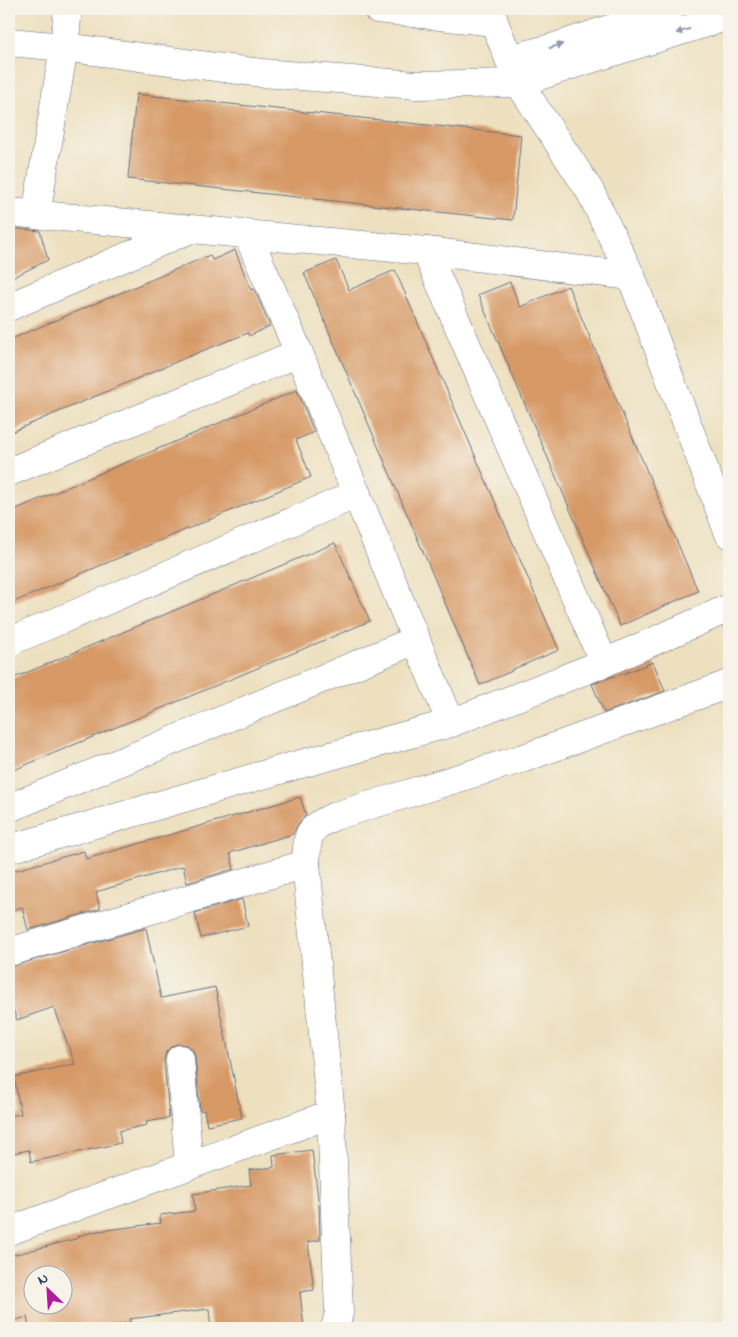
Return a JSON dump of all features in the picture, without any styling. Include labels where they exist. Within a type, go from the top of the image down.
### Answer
[{"type":"street","points":[[36,215],[64,47],[68,9]]},
{"type":"street","points":[[377,9],[492,15],[514,71],[590,191],[631,276],[729,534]]},
{"type":"street","points":[[514,71],[555,47],[669,9]]},
{"type":"street","points":[[9,42],[64,47],[262,73],[416,85],[572,65],[729,16]]},
{"type":"street","points":[[9,212],[426,251],[631,276]]},
{"type":"street","points":[[9,308],[190,229]]},
{"type":"street","points":[[247,233],[299,352],[451,723]]},
{"type":"street","points":[[426,251],[604,663]]},
{"type":"street","points":[[9,472],[299,352]]},
{"type":"street","points":[[9,642],[357,494]]},
{"type":"street","points":[[9,850],[290,767],[451,723],[604,663],[729,608]]},
{"type":"street","points":[[9,808],[416,640]]},
{"type":"street","points":[[335,1328],[339,1313],[331,1114],[306,864],[310,831],[320,822],[335,816],[524,758],[729,684]]},
{"type":"street","points":[[9,952],[306,864]]},
{"type":"street","points":[[180,1059],[189,1165]]},
{"type":"street","points":[[9,1231],[331,1114]]},
{"type":"building","points":[[136,94],[521,135],[513,220],[128,179]]},
{"type":"building","points":[[9,228],[40,231],[48,260],[9,279]]},
{"type":"building","points":[[235,250],[251,290],[254,289],[270,326],[249,336],[248,333],[197,353],[9,433],[9,340],[210,255],[212,260]]},
{"type":"building","points":[[336,260],[349,290],[395,270],[559,650],[480,685],[304,273]]},
{"type":"building","points":[[510,282],[520,307],[568,286],[698,591],[620,626],[478,295]]},
{"type":"building","points":[[297,390],[314,432],[296,440],[311,477],[9,604],[9,512]]},
{"type":"building","points":[[335,543],[370,621],[9,772],[9,680]]},
{"type":"building","points":[[653,662],[665,691],[604,713],[592,684]]},
{"type":"building","points":[[300,797],[306,815],[297,825],[293,834],[230,853],[234,869],[187,883],[183,866],[96,892],[100,909],[28,930],[22,907],[9,911],[9,872],[84,851],[86,859]]},
{"type":"building","points":[[242,899],[248,926],[201,938],[195,913]]},
{"type":"building","points":[[146,928],[161,998],[215,987],[242,1118],[207,1125],[204,1110],[200,1111],[193,1050],[187,1045],[178,1044],[172,1046],[166,1052],[164,1060],[169,1118],[146,1122],[147,1125],[119,1131],[121,1143],[31,1162],[29,1150],[9,1154],[9,1116],[21,1114],[14,1077],[75,1064],[54,1007],[17,1020],[9,998],[9,967]]},
{"type":"building","points":[[312,1150],[319,1206],[320,1240],[308,1242],[314,1290],[300,1292],[304,1328],[211,1328],[209,1309],[129,1319],[130,1322],[105,1328],[29,1328],[27,1317],[9,1322],[9,1256],[79,1238],[78,1236],[98,1231],[161,1223],[160,1215],[195,1211],[193,1194],[251,1185],[249,1170],[274,1167],[273,1155]]}]
